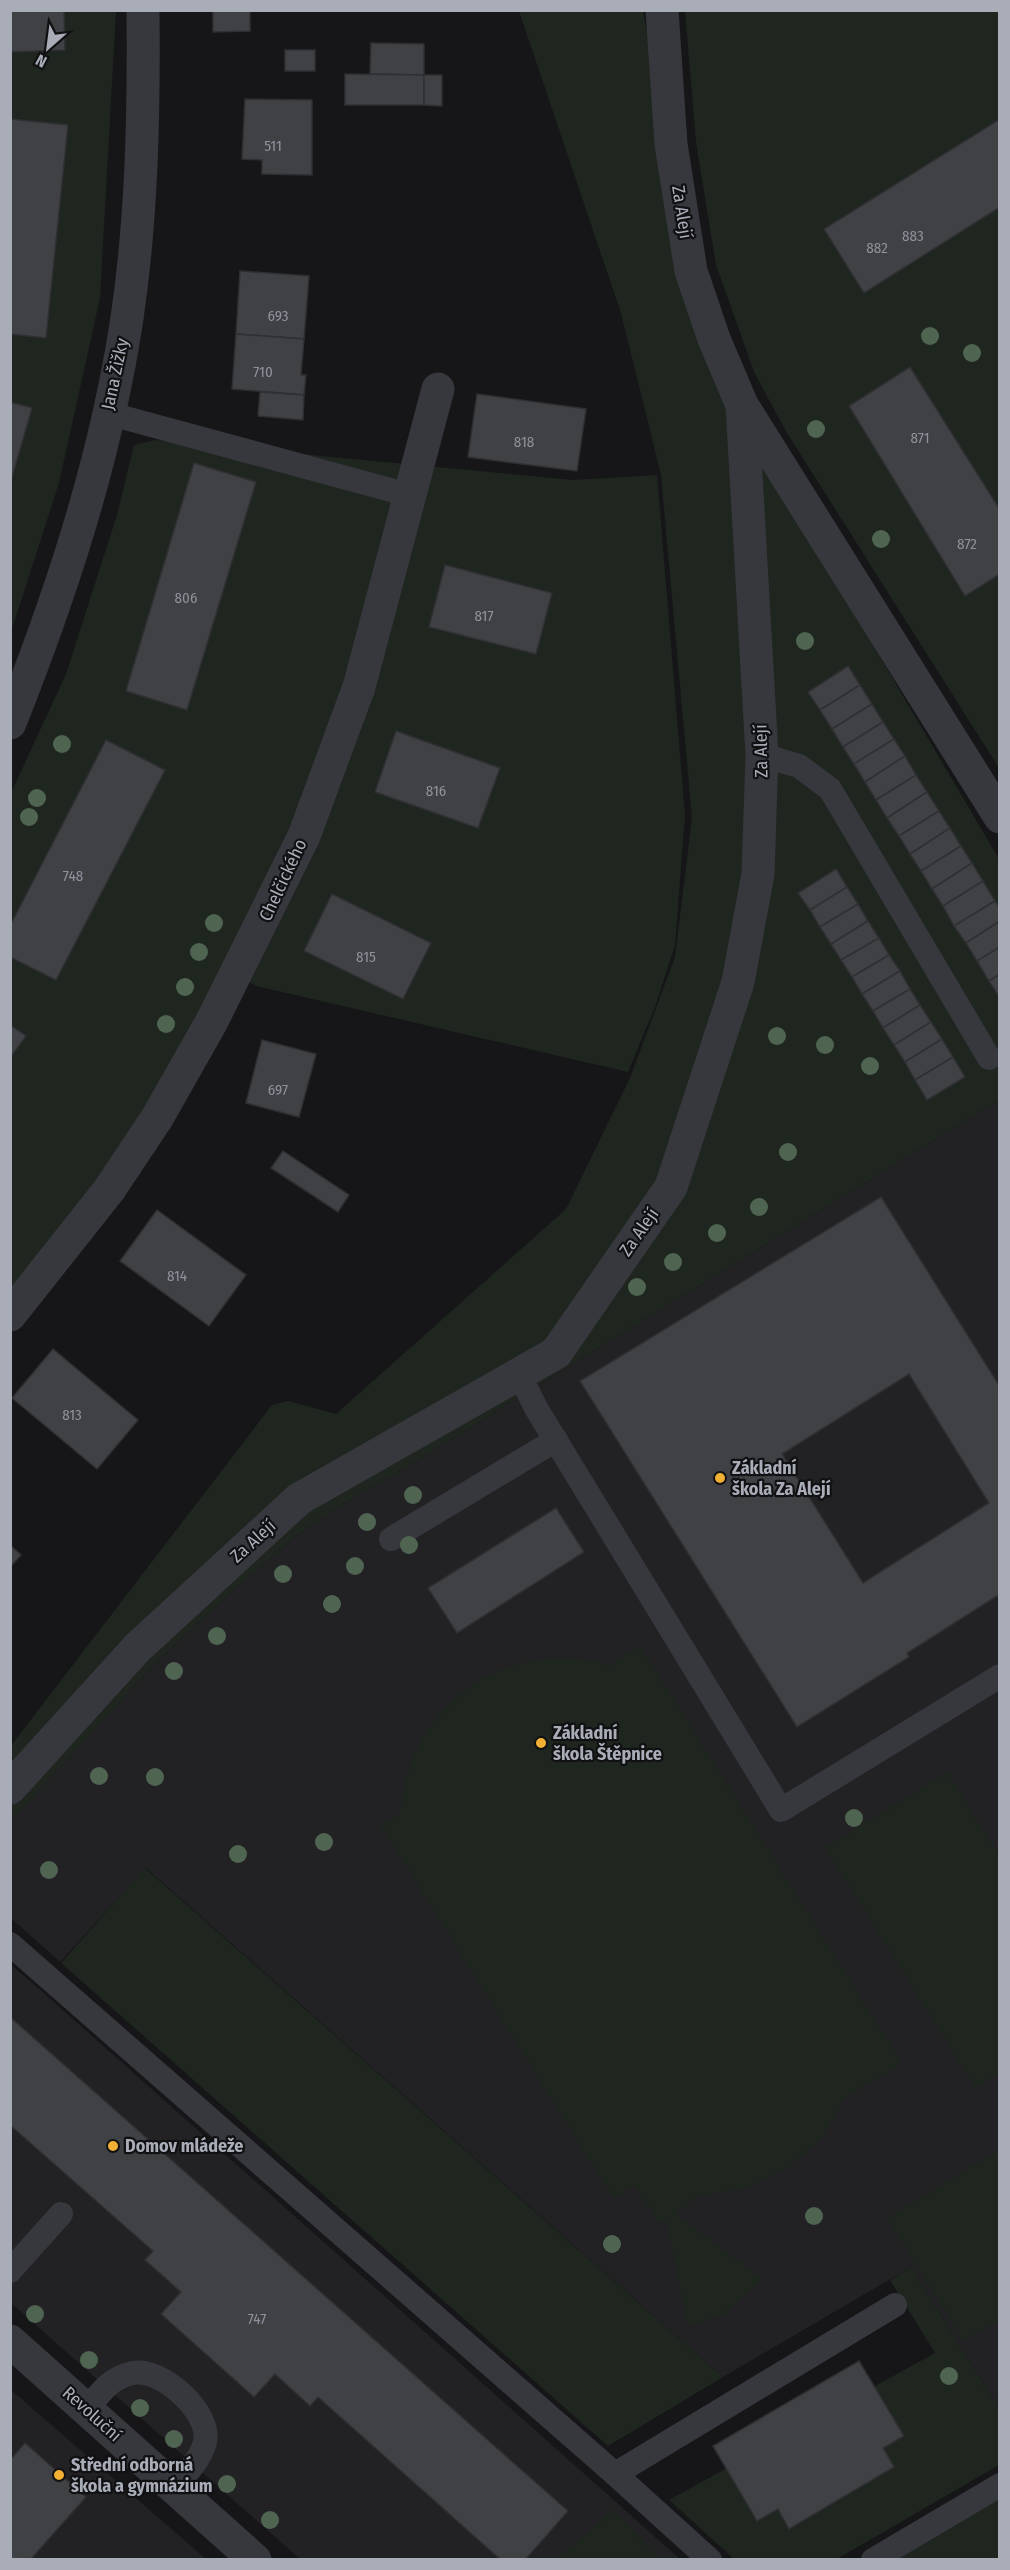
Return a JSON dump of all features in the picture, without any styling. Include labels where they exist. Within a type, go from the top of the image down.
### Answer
[{"type":"street","name":"Jana Žižky","points":[[10,723],[52,615],[93,483],[127,320],[144,139],[143,10]]},
{"type":"street","name":"Za Alejí","points":[[662,10],[671,144],[691,271],[714,339],[742,405],[999,817]]},
{"type":"street","name":"Chelčického","points":[[10,1315],[109,1190],[157,1118],[254,939],[304,836],[355,698],[438,389]]},
{"type":"street","name":"Za Alejí","points":[[10,1788],[136,1648],[298,1499],[518,1372],[556,1353],[671,1187],[738,982],[758,874],[762,754],[742,405]]},
{"type":"street","name":"Revoluční","points":[[10,2342],[255,2559]]},
{"type":"lane","points":[[107,413],[409,495]]},
{"type":"lane","points":[[762,754],[799,766],[830,789],[989,1058]]},
{"type":"lane","points":[[518,1372],[556,1440],[782,1810],[999,1676]]},
{"type":"lane","points":[[391,1539],[556,1440]]},
{"type":"lane","points":[[10,1944],[710,2559]]},
{"type":"lane","points":[[10,2271],[61,2214]]},
{"type":"lane","points":[[615,2474],[896,2305]]},
{"type":"lane","points":[[87,2409],[114,2380],[136,2372],[168,2383],[184,2397],[201,2415],[206,2429],[205,2442],[193,2465],[174,2487]]},
{"type":"lane","points":[[873,2559],[999,2485]]},
{"type":"shaded area","points":[[11,11],[116,11],[100,298],[59,483],[11,632]]},
{"type":"shaded area","points":[[519,11],[643,11],[715,377],[999,859],[999,1100],[397,1473],[339,1506],[299,1534],[230,1593],[153,1666],[11,1821],[10,1747],[272,1405],[288,1401],[336,1414],[566,1209],[630,1078],[675,957],[692,818],[661,475],[621,313]]},
{"type":"shaded area","points":[[685,11],[999,11],[999,768],[787,433],[754,372],[716,265],[696,142]]},
{"type":"shaded area","points":[[155,440],[572,480],[657,475],[685,815],[675,945],[655,1007],[628,1072],[256,986],[228,969],[154,1102],[11,1300],[11,793],[66,674],[117,515],[134,445]]},
{"type":"shaded area","name":"Základní škola Štěpnice","points":[[999,1100],[999,2409],[911,2267],[723,2377],[146,1868],[60,1962],[11,1918],[10,1821],[153,1666],[230,1593],[299,1534],[339,1506],[397,1473]]},
{"type":"shaded area","points":[[640,1645],[902,2063],[844,2099],[822,2138],[789,2167],[744,2189],[701,2195],[675,2213],[763,2279],[724,2314],[688,2326],[666,2220],[659,2223],[634,2185],[613,2198],[380,1824],[399,1814],[411,1763],[429,1729],[448,1705],[470,1687],[495,1673],[522,1663],[550,1659],[580,1659],[610,1665]]},
{"type":"shaded area","points":[[947,1772],[999,1855],[999,2073],[976,2088],[825,1848]]},
{"type":"shaded area","points":[[145,1868],[723,2377],[608,2446],[61,1963]]},
{"type":"shaded area","name":"Domov mládeže","points":[[11,1965],[680,2559],[300,2559],[11,2303]]},
{"type":"shaded area","points":[[999,2150],[999,2320],[964,2341],[887,2218]]},
{"type":"shaded area","points":[[911,2267],[999,2409],[999,2465],[837,2559],[734,2559],[669,2500],[935,2353],[890,2280]]},
{"type":"shaded area","name":"Střední odborná škola a gymnázium","points":[[11,2390],[206,2559],[11,2559]]},
{"type":"shaded area","points":[[999,2498],[999,2559],[895,2559]]},
{"type":"shaded area","points":[[614,2509],[659,2559],[557,2559]]},
{"type":"building","points":[[10,10],[64,10],[65,50],[10,52]]},
{"type":"building","points":[[213,10],[277,10],[250,11],[250,31],[213,32]]},
{"type":"building","points":[[371,43],[424,44],[424,75],[370,74]]},
{"type":"building","points":[[285,50],[315,50],[315,71],[285,71]]},
{"type":"building","points":[[345,74],[424,75],[424,105],[345,105]]},
{"type":"building","points":[[424,75],[442,75],[442,106],[424,105]]},
{"type":"building","points":[[245,99],[312,100],[312,175],[262,174],[262,160],[242,159]]},
{"type":"building","points":[[10,119],[68,125],[46,338],[10,334]]},
{"type":"building","points":[[1000,119],[1000,207],[864,293],[824,229]]},
{"type":"building","points":[[240,271],[309,276],[304,339],[236,334]]},
{"type":"building","points":[[236,334],[304,339],[301,375],[306,375],[304,395],[232,389]]},
{"type":"building","points":[[910,367],[1000,510],[1000,574],[965,596],[849,406]]},
{"type":"building","points":[[260,392],[304,395],[303,420],[258,416]]},
{"type":"building","points":[[477,394],[586,409],[577,471],[468,457]]},
{"type":"building","points":[[10,402],[32,408],[10,484]]},
{"type":"building","points":[[194,463],[256,482],[187,710],[126,691]]},
{"type":"building","points":[[445,565],[552,593],[536,654],[429,627]]},
{"type":"building","points":[[848,666],[860,685],[820,710],[808,692]]},
{"type":"building","points":[[860,685],[872,704],[832,729],[820,710]]},
{"type":"building","points":[[872,704],[883,722],[843,747],[832,729]]},
{"type":"building","points":[[883,722],[894,739],[854,764],[843,747]]},
{"type":"building","points":[[396,731],[500,768],[478,828],[375,792]]},
{"type":"building","points":[[894,739],[905,756],[865,782],[854,764]]},
{"type":"building","points":[[106,740],[165,770],[56,980],[10,957],[10,926]]},
{"type":"building","points":[[905,756],[916,775],[876,800],[865,782]]},
{"type":"building","points":[[916,775],[927,792],[887,818],[876,800]]},
{"type":"building","points":[[927,792],[939,811],[899,836],[887,818]]},
{"type":"building","points":[[939,811],[950,828],[910,854],[899,836]]},
{"type":"building","points":[[950,828],[961,846],[921,871],[910,854]]},
{"type":"building","points":[[961,846],[972,863],[932,889],[921,871]]},
{"type":"building","points":[[972,863],[983,881],[943,906],[932,889]]},
{"type":"building","points":[[836,869],[847,887],[810,910],[798,893]]},
{"type":"building","points":[[983,881],[995,901],[954,926],[943,906]]},
{"type":"building","points":[[847,887],[858,904],[820,927],[810,910]]},
{"type":"building","points":[[332,894],[431,943],[403,999],[304,951]]},
{"type":"building","points":[[995,901],[1000,908],[1000,921],[966,943],[954,926]]},
{"type":"building","points":[[858,904],[868,921],[831,944],[820,927]]},
{"type":"building","points":[[868,921],[879,938],[841,960],[831,944]]},
{"type":"building","points":[[1000,921],[1000,947],[977,961],[966,943]]},
{"type":"building","points":[[879,938],[889,955],[852,977],[841,960]]},
{"type":"building","points":[[1000,947],[1000,974],[989,981],[977,961]]},
{"type":"building","points":[[889,955],[900,971],[862,994],[852,977]]},
{"type":"building","points":[[900,971],[910,989],[873,1011],[862,994]]},
{"type":"building","points":[[1000,974],[1000,998],[989,981]]},
{"type":"building","points":[[910,989],[920,1005],[883,1028],[873,1011]]},
{"type":"building","points":[[920,1005],[931,1022],[894,1045],[883,1028]]},
{"type":"building","points":[[931,1022],[942,1039],[905,1062],[894,1045]]},
{"type":"building","points":[[10,1025],[26,1036],[10,1058]]},
{"type":"building","points":[[942,1039],[953,1057],[915,1080],[905,1062]]},
{"type":"building","points":[[262,1040],[316,1054],[299,1117],[246,1103]]},
{"type":"building","points":[[953,1057],[965,1077],[927,1100],[915,1080]]},
{"type":"building","points":[[283,1151],[349,1195],[338,1212],[271,1168]]},
{"type":"building","name":"Základní škola Za Alejí","points":[[881,1197],[1000,1387],[1000,1594],[907,1653],[909,1657],[797,1727],[580,1381]],"holes":[[[909,1374],[989,1503],[863,1583],[782,1454]]]},
{"type":"building","points":[[157,1210],[246,1275],[209,1326],[120,1261]]},
{"type":"building","points":[[53,1349],[138,1420],[97,1469],[12,1398]]},
{"type":"building","points":[[556,1508],[584,1552],[457,1633],[428,1588]]},
{"type":"building","points":[[10,1545],[21,1555],[10,1567]]},
{"type":"building","points":[[10,2017],[568,2511],[525,2560],[501,2560],[318,2397],[310,2406],[275,2374],[254,2397],[161,2314],[181,2292],[145,2260],[153,2251],[10,2125]]},
{"type":"building","points":[[859,2361],[904,2436],[883,2448],[894,2467],[789,2529],[778,2509],[757,2521],[713,2446]]},
{"type":"building","points":[[25,2443],[86,2497],[30,2560],[10,2560],[10,2460]]},
{"type":"place","name":"Základní škola Za Alejí","points":[[720,1478]]},
{"type":"place","name":"Základní škola Štěpnice","points":[[541,1743]]},
{"type":"place","name":"Domov mládeže","points":[[113,2146]]},
{"type":"place","name":"Střední odborná škola a gymnázium","points":[[59,2475]]}]
